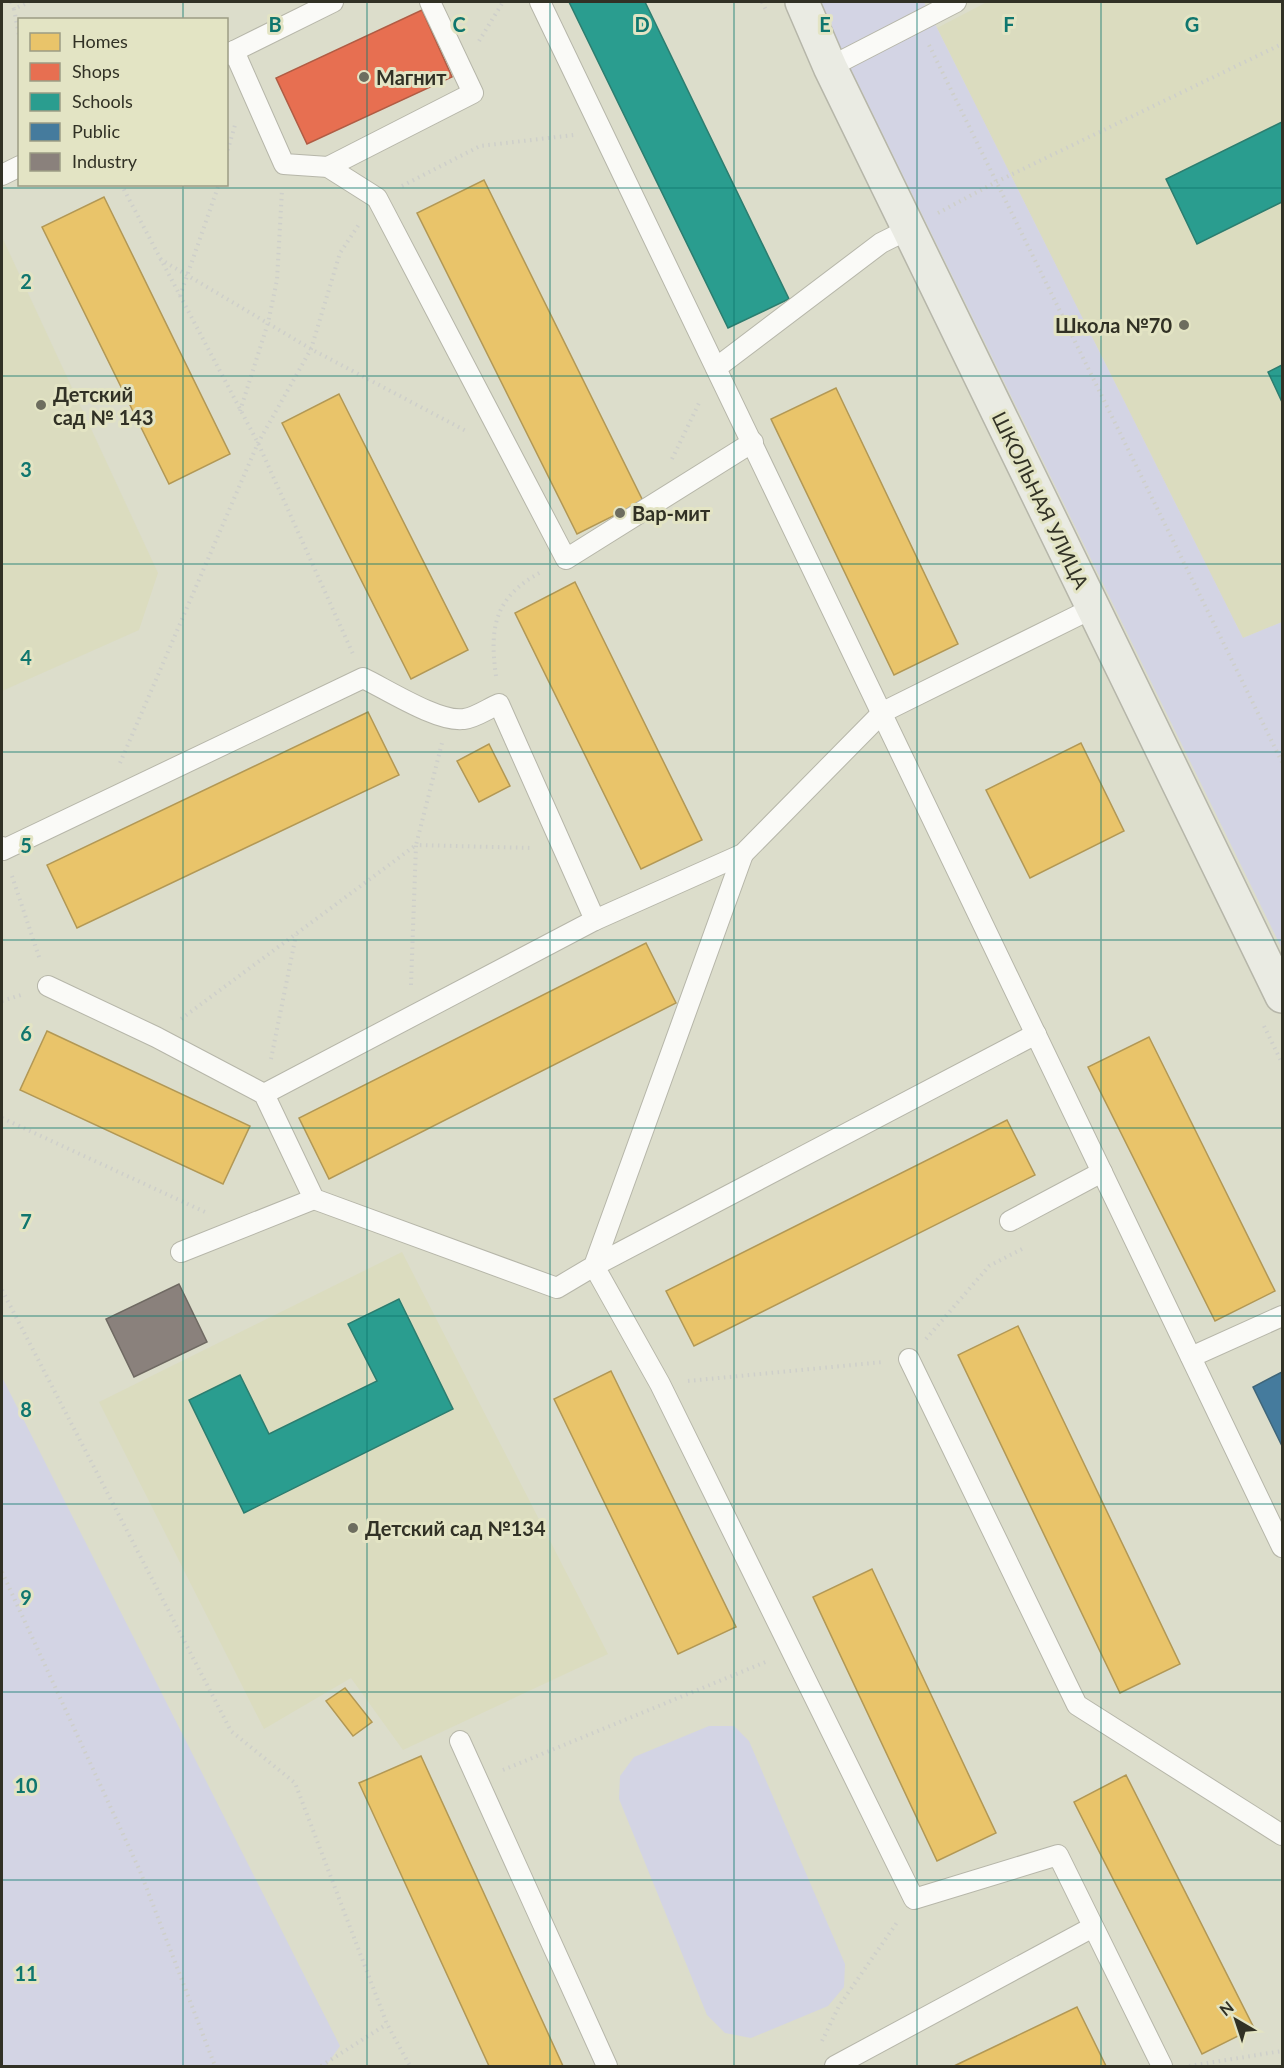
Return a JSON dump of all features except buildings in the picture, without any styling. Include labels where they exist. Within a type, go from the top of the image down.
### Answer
[{"type":"main road","name":"ШКОЛЬНАЯ УЛИЦА","points":[[802,2],[830,67],[1282,996]]},
{"type":"lane","points":[[333,2],[230,53],[284,164],[328,167],[377,198],[566,559],[753,442]]},
{"type":"lane","points":[[328,167],[473,93],[430,2]]},
{"type":"lane","points":[[540,2],[883,712],[1282,1547]]},
{"type":"lane","points":[[830,67],[956,2]]},
{"type":"lane","points":[[2,176],[18,167]]},
{"type":"lane","points":[[716,368],[881,243],[909,229]]},
{"type":"lane","points":[[264,1094],[595,920],[743,854],[883,712],[1093,608]]},
{"type":"lane","points":[[2,848],[363,678],[434,714],[464,720],[499,704],[595,920]]},
{"type":"lane","points":[[743,854],[594,1266],[660,1384],[914,1899],[1058,1855],[1162,2067]]},
{"type":"lane","points":[[48,986],[156,1037],[264,1094],[314,1199]]},
{"type":"lane","points":[[181,1252],[314,1199],[557,1288],[594,1266],[1036,1034]]},
{"type":"lane","points":[[1010,1221],[1102,1172]]},
{"type":"lane","points":[[1191,1357],[1282,1316]]},
{"type":"lane","points":[[909,1359],[1077,1705],[1282,1835]]},
{"type":"lane","points":[[460,1741],[607,2067]]},
{"type":"lane","points":[[835,2067],[1093,1928]]},
{"type":"path","points":[[11,2],[15,9],[18,28]]},
{"type":"path","points":[[15,9],[29,2]]},
{"type":"path","points":[[462,70],[503,2]]},
{"type":"path","points":[[917,22],[1282,762]]},
{"type":"path","points":[[909,229],[996,182],[1282,44]]},
{"type":"path","points":[[103,802],[258,443],[311,349],[340,254],[377,198],[480,146],[603,131]]},
{"type":"path","points":[[240,412],[268,323],[277,280],[284,164]]},
{"type":"path","points":[[122,186],[258,443],[363,678]]},
{"type":"path","points":[[180,296],[218,186]]},
{"type":"path","points":[[160,259],[311,349],[511,454]]},
{"type":"path","points":[[649,507],[716,368]]},
{"type":"path","points":[[499,704],[492,643],[503,602],[523,581],[566,559]]},
{"type":"path","points":[[410,1017],[416,845],[449,717]]},
{"type":"path","points":[[156,1037],[416,845],[563,848]]},
{"type":"path","points":[[2,848],[48,986]]},
{"type":"path","points":[[264,1094],[296,934]]},
{"type":"path","points":[[2,1118],[240,1228]]},
{"type":"path","points":[[660,1384],[909,1359],[989,1266],[1031,1244]]},
{"type":"path","points":[[2,1290],[231,1731],[295,1783],[387,2025],[410,2067]]},
{"type":"path","points":[[2,1572],[140,1870],[215,2067]]},
{"type":"path","points":[[477,1781],[792,1651]]},
{"type":"path","points":[[819,2046],[839,2006],[914,1899]]},
{"type":"path","points":[[321,2067],[387,2025]]},
{"type":"path","points":[[1188,2067],[1282,2050]]},
{"type":"shaded area","points":[[818,2],[924,2],[1243,638],[1282,622],[1282,949]]},
{"type":"shaded area","name":"Школа №70","points":[[987,2],[1282,2],[1282,622],[1243,638],[937,28]]},
{"type":"shaded area","name":"Детский сад № 143","points":[[2,237],[158,573],[139,630],[2,691]]},
{"type":"shaded area","name":"Детский сад №134","points":[[402,1252],[608,1654],[403,1750],[351,1678],[264,1729],[99,1402]]},
{"type":"shaded area","points":[[2,1377],[340,2046],[326,2066],[2,2066]]},
{"type":"shaded area","points":[[709,1726],[734,1726],[749,1741],[845,1964],[844,1987],[828,2006],[751,2038],[725,2033],[707,2015],[619,1799],[620,1776],[634,1757]]},
{"type":"place","name":"Магнит","points":[[364,77]]},
{"type":"place","name":"Школа №70","points":[[1184,325]]},
{"type":"place","name":"Детский сад № 143","points":[[41,405]]},
{"type":"place","name":"Вар-мит","points":[[620,513]]},
{"type":"place","name":"Детский сад №134","points":[[353,1528]]}]
